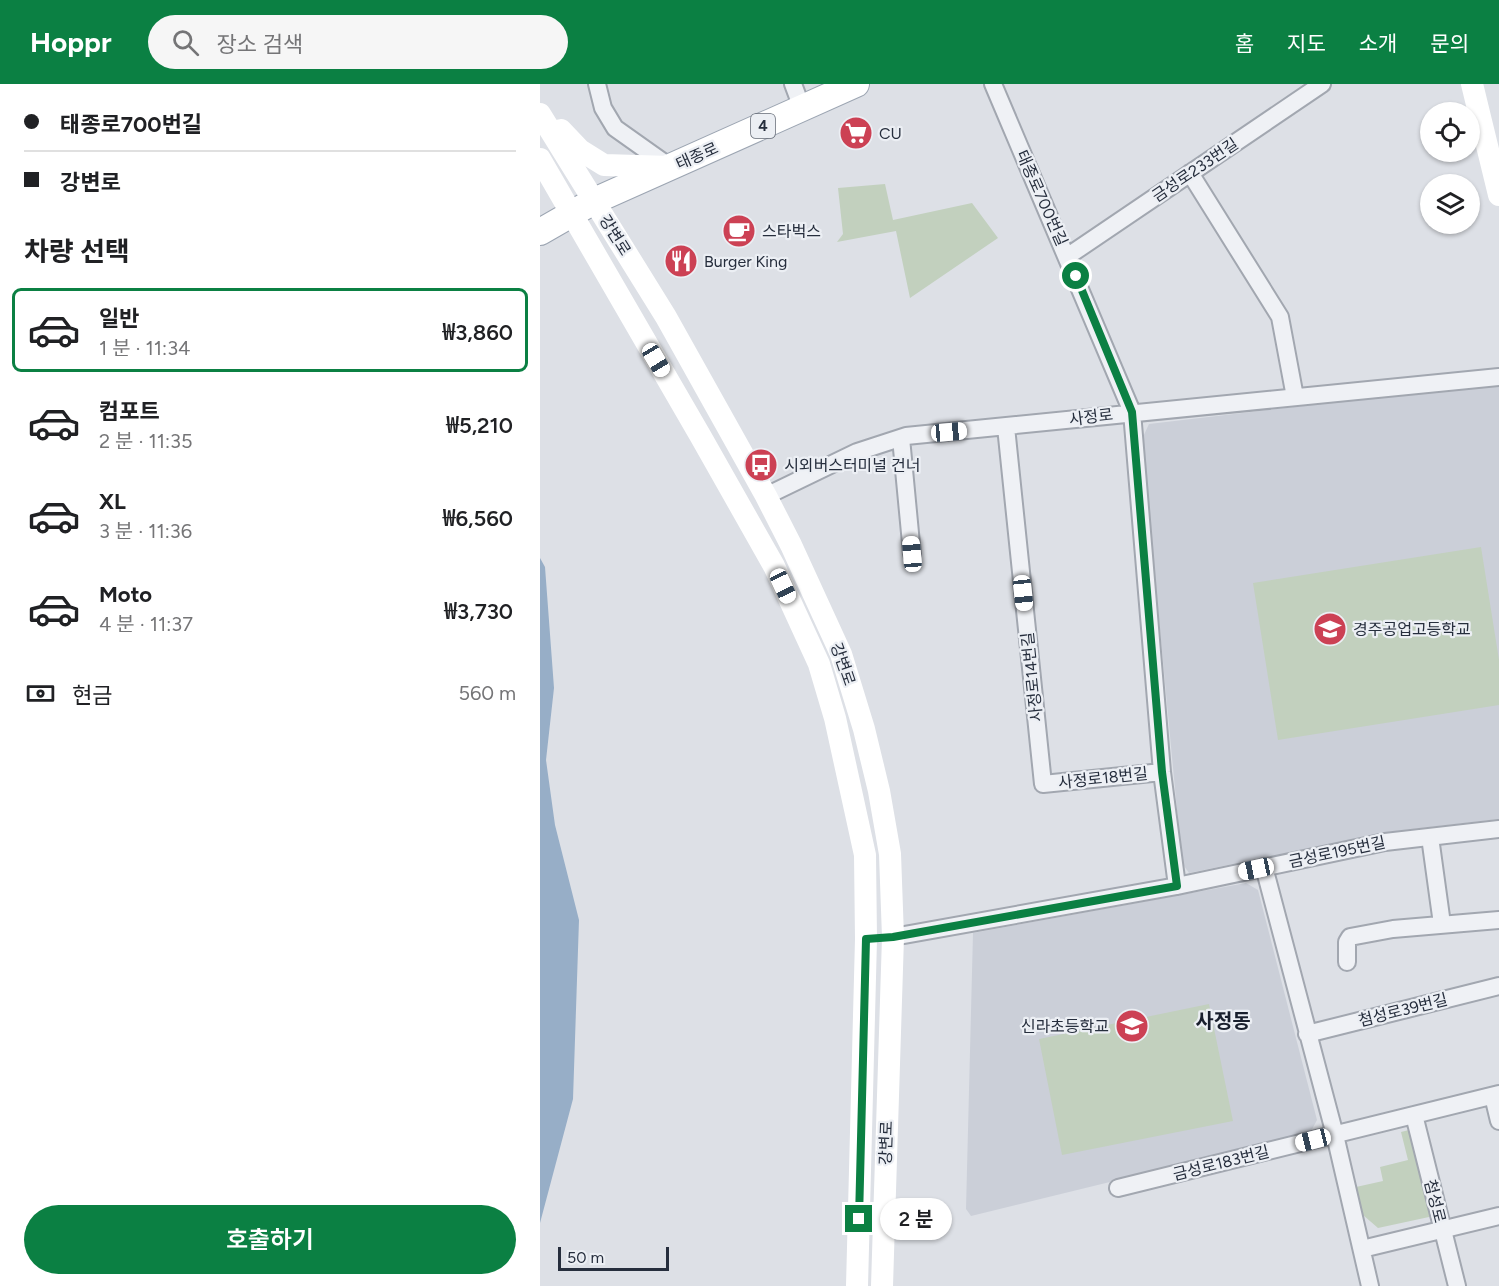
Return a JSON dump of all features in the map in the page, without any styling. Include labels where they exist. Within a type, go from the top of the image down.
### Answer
[{"type":"main road","name":"태종로","points":[[545,229],[670,167],[856,84]]},
{"type":"street","points":[[597,84],[603,108],[615,128],[670,167]]},
{"type":"street","points":[[793,84],[802,108]]},
{"type":"street","name":"태종로700번길","points":[[993,84],[1068,256],[1132,412]]},
{"type":"street","name":"금성로233번길","points":[[1068,256],[1190,173],[1297,91],[1322,84]]},
{"type":"street","points":[[1473,84],[1499,195]]},
{"type":"street","points":[[1484,84],[1499,145]]},
{"type":"street","points":[[540,107],[544,108],[580,150],[604,165],[670,167]]},
{"type":"street","name":"강변로","points":[[540,114],[584,208],[774,566],[819,664],[835,718],[865,855],[866,939],[857,1286]]},
{"type":"street","name":"강변로","points":[[540,159],[584,208],[666,317],[791,545],[841,654],[864,729],[881,801],[890,854],[893,937],[882,1286]]},
{"type":"street","points":[[1190,173],[1280,317],[1295,397]]},
{"type":"street","name":"사정로","points":[[766,496],[857,452],[906,436],[1499,376]]},
{"type":"street","name":"사정로18번길","points":[[1132,412],[1162,772],[1177,886]]},
{"type":"street","name":"사정로14번길","points":[[1006,427],[1043,784]]},
{"type":"street","points":[[901,438],[912,554]]},
{"type":"street","points":[[819,664],[841,654]]},
{"type":"street","name":"사정로18번길","points":[[1043,784],[1162,772]]},
{"type":"street","name":"금성로195번길","points":[[893,937],[1177,886],[1385,842],[1499,829]]},
{"type":"street","points":[[1430,837],[1442,924]]},
{"type":"street","points":[[1264,867],[1335,1135],[1370,1286]]},
{"type":"street","points":[[1347,962],[1347,942],[1350,937],[1393,929],[1499,920]]},
{"type":"street","points":[[866,939],[893,937]]},
{"type":"street","name":"첨성로39번길","points":[[1307,1034],[1499,986]]},
{"type":"street","points":[[1496,1095],[1499,1121]]},
{"type":"street","name":"금성로183번길","points":[[1118,1188],[1496,1095]]},
{"type":"street","name":"첨성로","points":[[1414,1115],[1457,1286]]},
{"type":"street","points":[[1362,1249],[1443,1231],[1499,1215]]},
{"type":"shaded area","name":"경주공업고등학교","points":[[1499,383],[1499,819],[1388,832],[1189,873],[1182,863],[1142,439],[1149,424]]},
{"type":"shaded area","name":"신라초등학교","points":[[1246,883],[1258,890],[1317,1120],[1310,1133],[971,1216],[966,1209],[973,933]]},
{"type":"green space","points":[[885,184],[893,220],[972,203],[998,238],[910,298],[896,231],[837,242],[843,234],[838,188]]},
{"type":"green space","points":[[1481,547],[1499,660],[1499,705],[1278,740],[1253,583]]},
{"type":"green space","points":[[1209,1004],[1233,1121],[1062,1155],[1039,1039]]},
{"type":"green space","points":[[1413,1129],[1434,1212],[1429,1217],[1378,1228],[1363,1215],[1356,1187],[1383,1181],[1380,1167],[1408,1160],[1401,1132]]},
{"type":"water","points":[[540,558],[545,567],[554,688],[546,760],[555,825],[579,920],[573,1099],[540,1223]]},
{"type":"place","name":"CU","points":[[856,133]]},
{"type":"place","name":"스타벅스","points":[[739,231]]},
{"type":"place","name":"Burger King","points":[[681,261]]},
{"type":"place","name":"시외버스터미널 건너","points":[[761,465]]},
{"type":"place","name":"경주공업고등학교","points":[[1330,629]]},
{"type":"place","name":"신라초등학교","points":[[1132,1026]]},
{"type":"district","name":"사정동","points":[[1223,1021]]},
{"type":"route","points":[[859,1219],[866,939],[893,937],[1177,886],[1162,772],[1132,412],[1076,276]]}]
